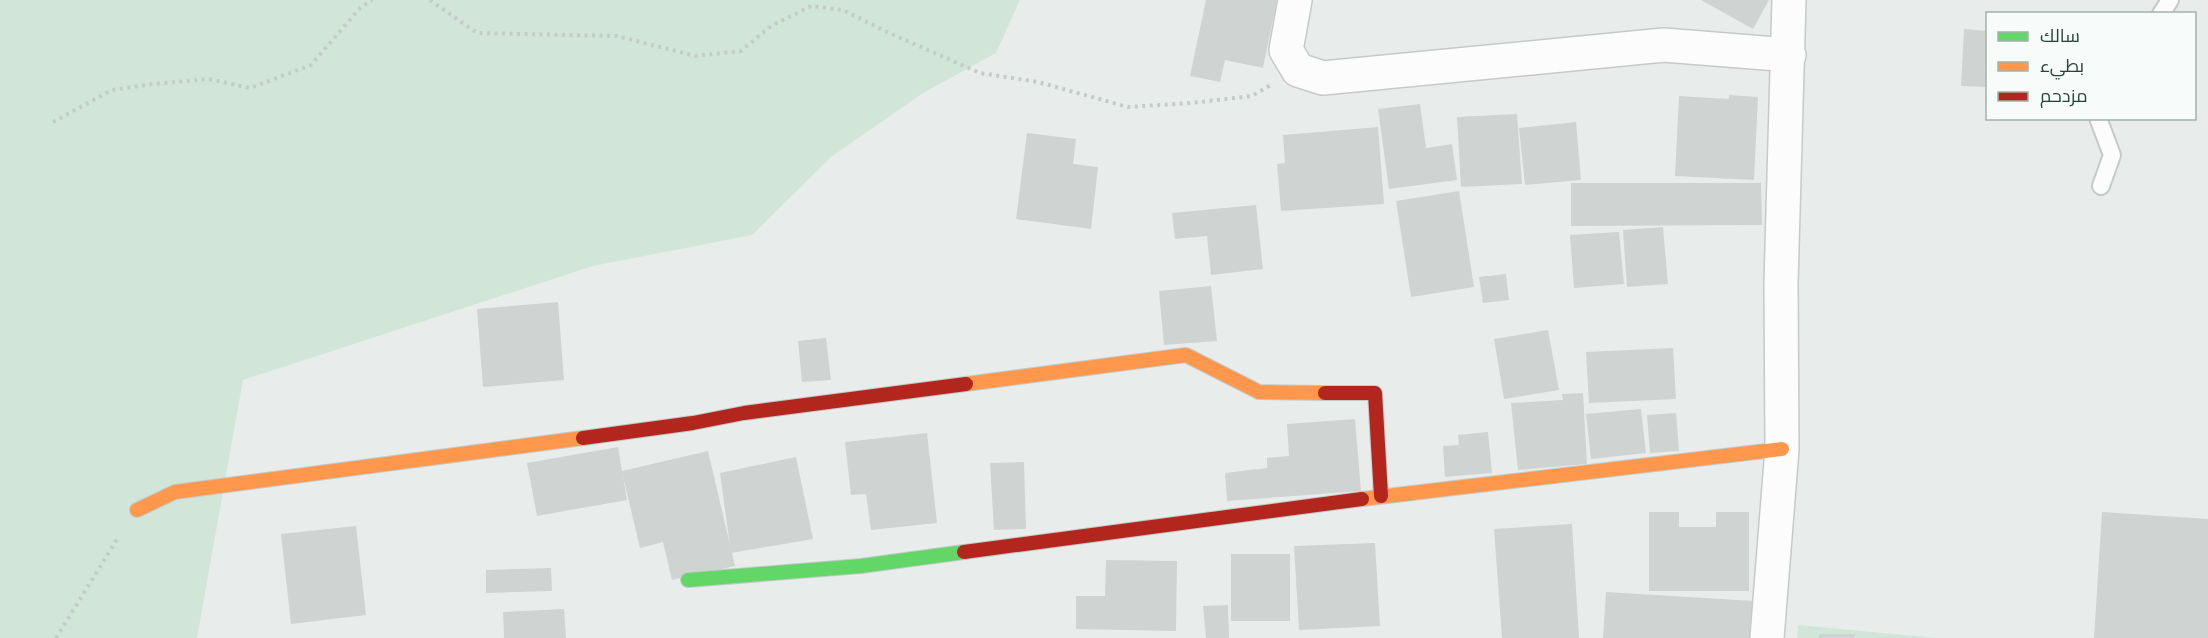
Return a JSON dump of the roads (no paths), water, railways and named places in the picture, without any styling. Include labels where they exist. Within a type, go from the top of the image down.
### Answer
[{"type":"street","points":[[1295,0],[1286,50],[1298,70],[1323,78],[1664,45],[1789,55]]},
{"type":"street","points":[[1767,638],[1782,449],[1781,283],[1789,0]]},
{"type":"street","points":[[137,510],[175,492],[681,425],[744,413],[1186,355],[1259,392],[1375,393],[1381,496]]},
{"type":"street","points":[[688,580],[861,566],[1381,496],[1782,449]]},
{"type":"lane","points":[[2099,120],[2112,155],[2101,186]]}]
